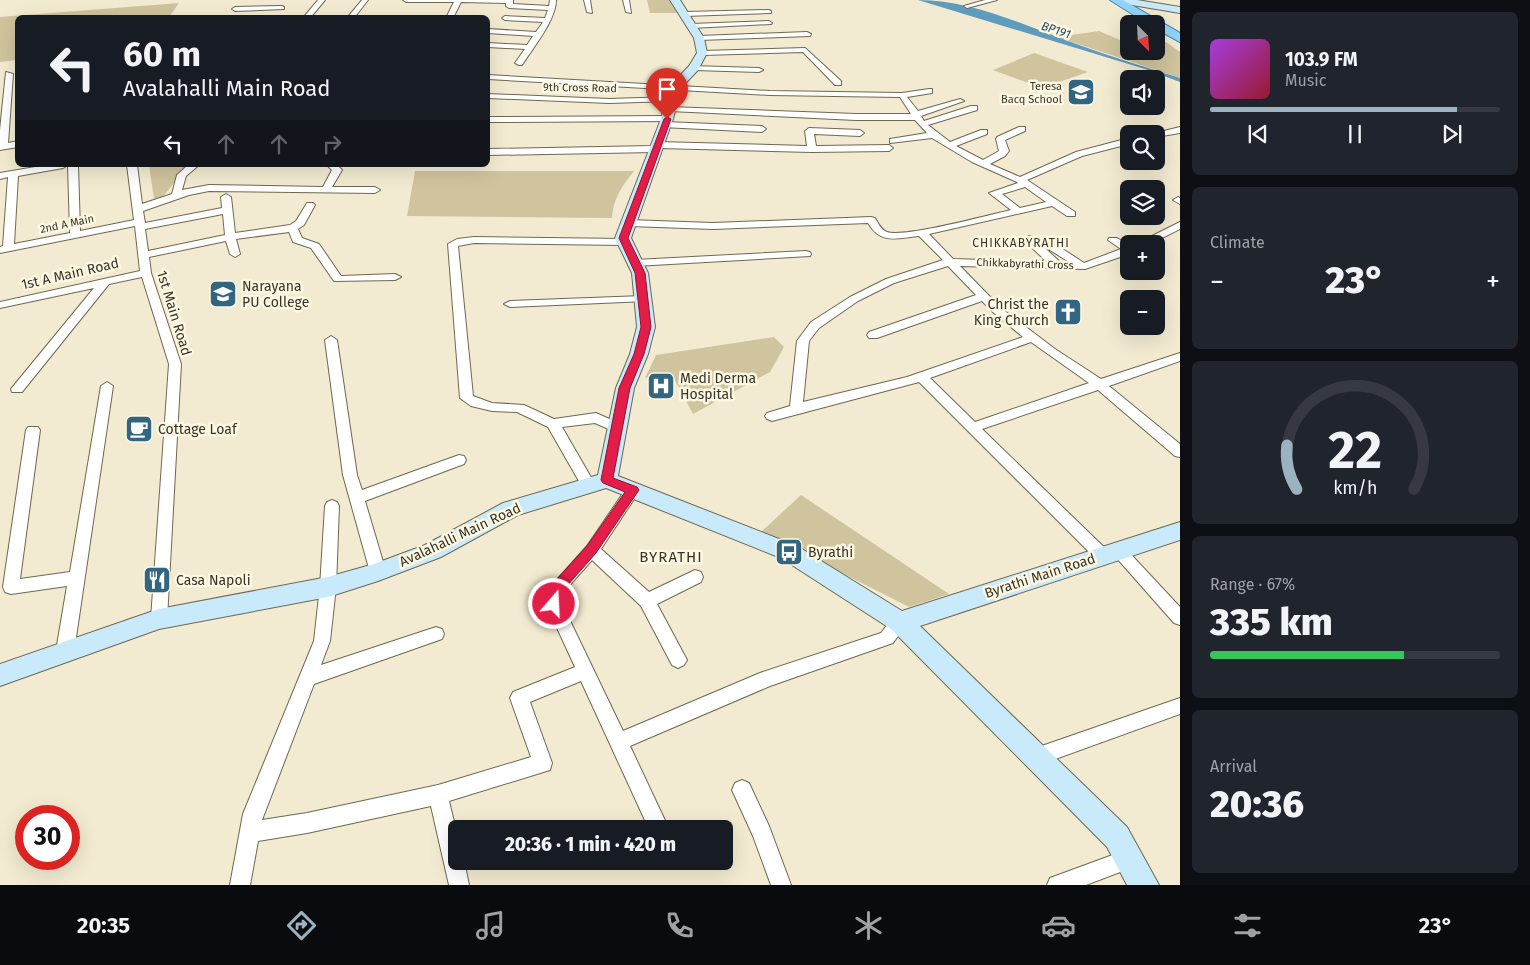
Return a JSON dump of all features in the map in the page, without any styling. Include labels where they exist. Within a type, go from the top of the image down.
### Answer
[{"type":"main road","points":[[675,0],[694,33],[694,68],[670,108],[623,238],[640,273],[646,327],[639,354],[625,388],[618,428],[598,483],[633,490],[788,552],[900,622],[1117,837],[1144,885]]},
{"type":"main road","points":[[1106,0],[1132,15]]},
{"type":"main road","points":[[1115,0],[1180,38]]},
{"type":"main road","points":[[1120,0],[1180,10]]},
{"type":"main road","points":[[1165,35],[1180,46]]},
{"type":"main road","name":"Avalahalli Main Road","points":[[0,675],[65,650],[159,619],[328,587],[378,572],[433,551],[511,509],[598,483]]},
{"type":"main road","name":"Byrathi Main Road","points":[[900,622],[1180,531]]},
{"type":"street","points":[[234,15],[235,0]]},
{"type":"street","points":[[277,15],[289,0]]},
{"type":"street","points":[[309,15],[322,0]]},
{"type":"street","points":[[352,15],[365,0]]},
{"type":"street","points":[[405,0],[510,1],[509,6],[553,4],[548,20],[519,62]]},
{"type":"street","points":[[588,0],[590,12]]},
{"type":"street","points":[[626,0],[629,12]]},
{"type":"street","points":[[967,6],[994,0]]},
{"type":"street","points":[[451,15],[463,1]]},
{"type":"street","points":[[235,9],[282,8]]},
{"type":"street","points":[[694,33],[769,12]]},
{"type":"street","points":[[505,18],[548,20]]},
{"type":"street","points":[[694,33],[769,23]]},
{"type":"street","points":[[490,32],[539,34]]},
{"type":"street","points":[[694,33],[807,34]]},
{"type":"street","points":[[694,33],[805,50],[838,83]]},
{"type":"street","points":[[490,45],[530,47]]},
{"type":"street","points":[[694,68],[759,70]]},
{"type":"street","points":[[9,74],[2,147],[15,145]]},
{"type":"street","points":[[490,76],[670,108],[762,129]]},
{"type":"street","points":[[490,120],[670,108],[770,93],[902,95],[929,91]]},
{"type":"street","points":[[902,95],[915,116],[933,135],[983,164],[1023,182],[1071,214]]},
{"type":"street","name":"9th Cross Road","points":[[490,96],[609,101],[670,108]]},
{"type":"street","points":[[670,108],[856,117],[915,116],[960,100]]},
{"type":"street","points":[[923,124],[974,108]]},
{"type":"street","points":[[983,164],[1002,154],[1004,151],[1000,139],[1022,129]]},
{"type":"street","points":[[1165,132],[1180,130]]},
{"type":"street","points":[[812,149],[809,131],[860,133]]},
{"type":"street","points":[[951,146],[984,132]]},
{"type":"street","points":[[490,152],[656,147],[812,149],[891,145],[933,135]]},
{"type":"street","points":[[1020,212],[994,192],[1023,182],[1079,154],[1120,143]]},
{"type":"street","points":[[0,176],[52,167]]},
{"type":"street","points":[[73,167],[75,235]]},
{"type":"street","name":"1st Main Road","points":[[132,167],[146,273],[175,364],[159,619]]},
{"type":"street","points":[[176,196],[182,175],[192,167]]},
{"type":"street","points":[[326,190],[337,170],[334,167]]},
{"type":"street","points":[[4,250],[13,174]]},
{"type":"street","points":[[139,219],[176,196],[209,188],[376,190]]},
{"type":"street","points":[[226,197],[230,237],[235,254]]},
{"type":"street","points":[[628,223],[713,226],[871,220],[877,230],[886,236],[922,234],[1054,203]]},
{"type":"street","points":[[144,255],[230,237],[293,228],[300,223],[310,205]]},
{"type":"street","points":[[139,219],[227,210]]},
{"type":"street","name":"2nd A Main","points":[[4,250],[139,219]]},
{"type":"street","points":[[1158,235],[1180,225]]},
{"type":"street","points":[[293,228],[297,240],[315,246],[338,279],[395,278]]},
{"type":"street","points":[[1166,231],[1180,238]]},
{"type":"street","points":[[922,234],[948,262],[985,296],[998,312],[1031,338],[1099,384],[1180,452]]},
{"type":"street","points":[[1029,239],[1057,266]]},
{"type":"street","points":[[598,483],[553,424],[518,408],[484,405],[467,398],[453,244],[474,240],[625,242]]},
{"type":"street","points":[[1114,240],[1120,244]]},
{"type":"street","points":[[1054,248],[1082,266]]},
{"type":"street","name":"Chikkabyrathi Cross","points":[[948,262],[1082,266],[1120,253]]},
{"type":"street","points":[[635,263],[806,254]]},
{"type":"street","points":[[796,407],[803,341],[815,325],[854,299],[890,281],[948,262]]},
{"type":"street","name":"1st A Main Road","points":[[0,305],[146,273]]},
{"type":"street","points":[[17,389],[105,282]]},
{"type":"street","points":[[873,336],[985,296]]},
{"type":"street","points":[[510,304],[643,299]]},
{"type":"street","points":[[772,416],[796,407],[843,398],[921,377],[1031,338]]},
{"type":"street","points":[[331,340],[350,475],[378,572]]},
{"type":"street","points":[[972,428],[1180,357]]},
{"type":"street","points":[[921,377],[972,428],[1180,618]]},
{"type":"street","points":[[65,650],[107,386]]},
{"type":"street","points":[[553,424],[596,418],[618,428]]},
{"type":"street","points":[[33,430],[11,587],[76,578]]},
{"type":"street","points":[[356,498],[459,460]]},
{"type":"street","points":[[633,490],[592,550],[552,593],[554,604],[655,820]]},
{"type":"street","points":[[240,885],[253,814],[322,641],[328,587],[332,506]]},
{"type":"street","points":[[592,550],[647,601],[678,660]]},
{"type":"street","points":[[647,601],[695,577]]},
{"type":"street","points":[[618,742],[766,679],[887,638],[900,622]]},
{"type":"street","points":[[307,678],[436,634]]},
{"type":"street","points":[[249,832],[307,824],[438,795],[543,763],[519,698],[586,671]]},
{"type":"street","points":[[1036,757],[1180,706]]},
{"type":"street","points":[[742,790],[762,834],[781,885]]},
{"type":"street","points":[[438,795],[459,885]]},
{"type":"street","points":[[1057,885],[1129,859]]},
{"type":"shaded area","points":[[647,0],[669,0],[677,13],[650,13]]},
{"type":"shaded area","points":[[179,3],[170,15],[26,15]]},
{"type":"shaded area","points":[[15,16],[15,60],[0,62],[0,17]]},
{"type":"shaded area","points":[[1099,31],[1120,40],[1120,58],[1057,37]]},
{"type":"shaded area","points":[[1165,42],[1180,52],[1180,78],[1165,73],[1165,70],[1156,70],[1126,60],[1165,60]]},
{"type":"shaded area","points":[[1034,53],[1088,72],[1042,88],[993,70]]},
{"type":"shaded area","points":[[149,167],[186,167],[162,198],[154,199]]},
{"type":"shaded area","points":[[415,171],[634,171],[619,193],[614,205],[612,218],[407,216]]},
{"type":"shaded area","points":[[774,337],[784,347],[770,372],[693,414],[671,373],[645,378],[656,355]]},
{"type":"shaded area","points":[[801,495],[949,594],[909,607],[761,532]]},
{"type":"water","points":[[918,0],[939,1],[980,9],[1120,60],[1155,70],[1145,69]]},
{"type":"water","points":[[1165,73],[1180,78],[1180,82],[1165,76]]},
{"type":"place","name":"Teresa Bacq School","points":[[1081,92]]},
{"type":"place","name":"Narayana PU College","points":[[223,294]]},
{"type":"place","name":"Christ the King Church","points":[[1068,312]]},
{"type":"place","name":"Medi Derma Hospital","points":[[661,386]]},
{"type":"place","name":"Cottage Loaf","points":[[139,429]]},
{"type":"place","name":"Byrathi","points":[[789,552]]},
{"type":"place","name":"Casa Napoli","points":[[157,580]]},
{"type":"district","name":"CHIKKABYRATHI","points":[[1021,243]]},
{"type":"district","name":"BYRATHI","points":[[671,557]]},
{"type":"route","points":[[554,604],[552,593],[592,550],[633,490],[607,480],[625,388],[639,354],[646,327],[646,313],[640,273],[623,238],[667,119]]},
{"type":"water label","name":"BP191","points":[[1056,30]]}]
